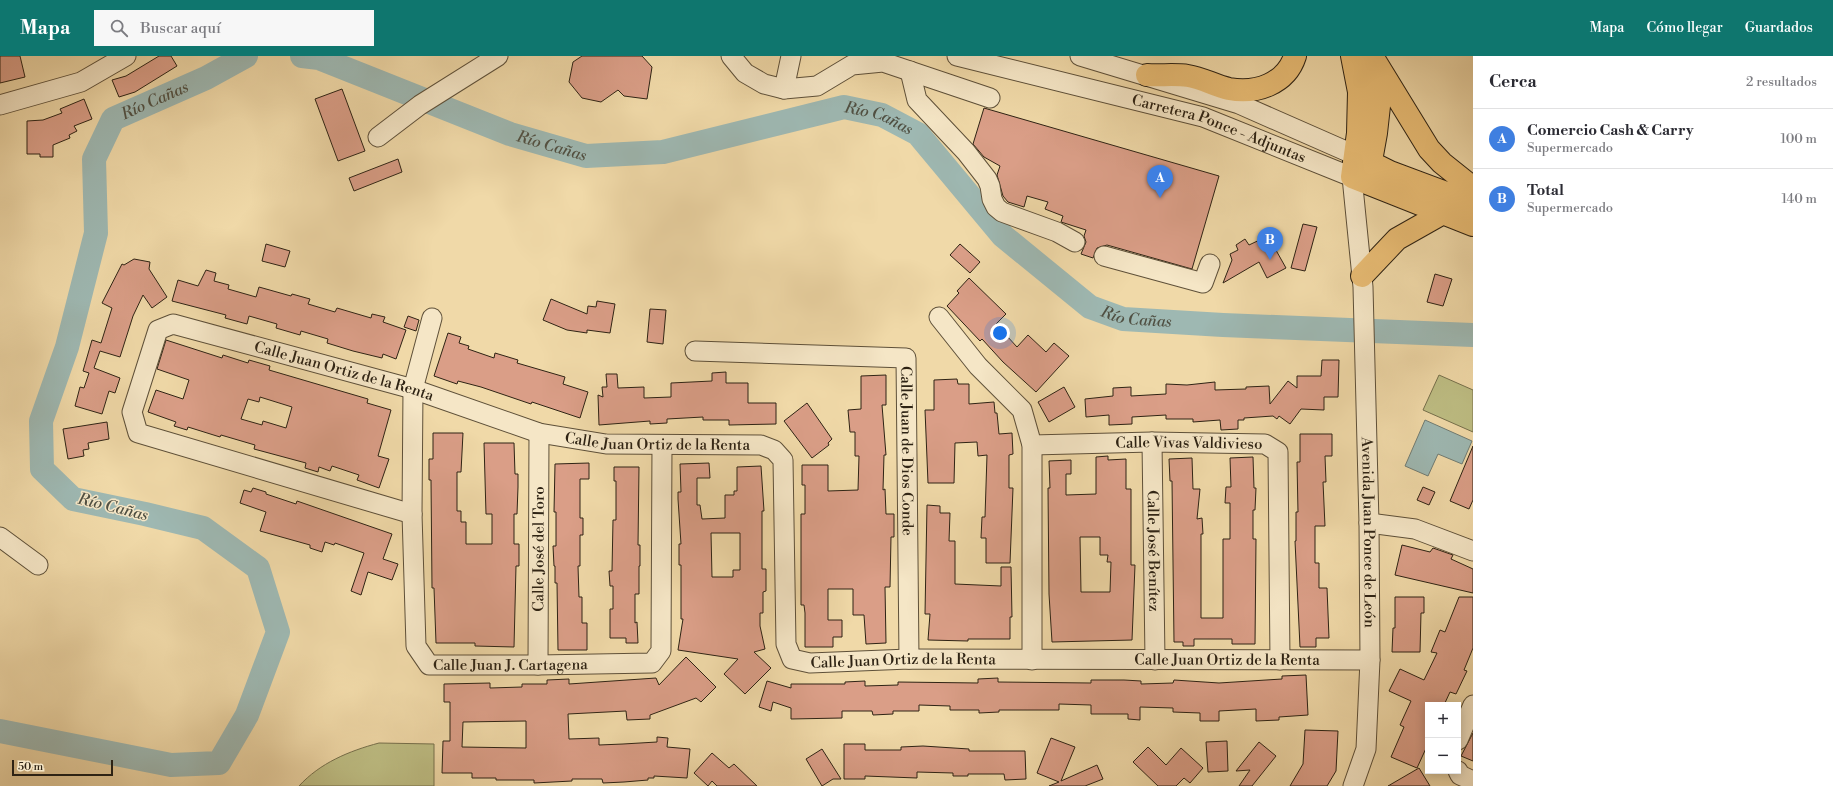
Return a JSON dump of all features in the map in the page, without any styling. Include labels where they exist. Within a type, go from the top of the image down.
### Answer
[{"type":"highway","points":[[1147,76],[1188,76],[1245,91],[1261,88],[1278,80],[1293,62],[1295,56]]},
{"type":"highway","points":[[1352,56],[1359,92],[1361,170]]},
{"type":"highway","points":[[1361,170],[1376,133],[1379,106],[1368,56]]},
{"type":"highway","points":[[1372,56],[1429,149],[1442,163],[1473,188]]},
{"type":"highway","name":"Carretera Ponce - Adjuntas","points":[[1361,170],[1473,204]]},
{"type":"highway","name":"Carretera Ponce - Adjuntas","points":[[1361,170],[1443,213],[1473,225]]},
{"type":"highway","points":[[1362,276],[1397,239],[1443,213]]},
{"type":"street","points":[[0,105],[81,82],[126,56]]},
{"type":"street","points":[[378,137],[420,105],[498,56]]},
{"type":"street","points":[[731,56],[745,73],[764,84],[784,89],[817,86],[852,65],[883,62],[990,98]]},
{"type":"street","points":[[784,89],[791,56]]},
{"type":"street","name":"Carretera Ponce - Adjuntas","points":[[957,56],[1203,117],[1361,170]]},
{"type":"street","name":"Carretera Ponce - Adjuntas","points":[[1080,56],[1239,104],[1361,170]]},
{"type":"street","points":[[910,71],[917,100],[966,152],[987,179],[992,199],[996,207],[1002,212],[1057,232],[1075,242]]},
{"type":"street","name":"Avenida Juan Ponce de León","points":[[1353,786],[1366,749],[1370,660],[1369,523],[1362,276],[1361,170]]},
{"type":"street","points":[[1104,256],[1203,283],[1210,264]]},
{"type":"street","points":[[939,317],[978,366],[1022,410],[1032,445],[1032,660]]},
{"type":"street","name":"Calle Juan J. Cartagena","points":[[432,318],[413,389],[412,514],[416,646],[429,665],[538,666],[652,663],[661,652],[662,445]]},
{"type":"street","name":"Calle Juan Ortiz de la Renta","points":[[412,514],[138,433],[132,412],[158,330],[173,324],[413,389],[539,433],[606,444],[761,445],[774,450],[784,460],[786,644],[792,659],[810,663],[909,659],[1370,660]]},
{"type":"street","name":"Calle Juan de Dios Conde","points":[[696,350],[906,358],[909,659]]},
{"type":"street","name":"Calle José del Toro","points":[[538,666],[539,433]]},
{"type":"street","name":"Calle Vivas Valdivieso","points":[[1032,445],[1152,442],[1265,444],[1278,452],[1280,660]]},
{"type":"street","name":"Calle José Benítez","points":[[1152,442],[1155,660]]},
{"type":"street","points":[[1369,523],[1415,528],[1473,551]]},
{"type":"street","points":[[0,537],[38,566]]},
{"type":"street","points":[[1459,738],[1473,705]]},
{"type":"street","points":[[1460,774],[1473,781]]},
{"type":"green space","points":[[1439,375],[1473,390],[1473,432],[1423,410]]},
{"type":"green space","points":[[379,743],[434,744],[434,786],[299,786],[326,764],[346,754]]},
{"type":"water","points":[[1425,420],[1472,441],[1462,464],[1438,454],[1428,476],[1405,466]]},
{"type":"building","points":[[0,56],[20,56],[25,77],[0,83]]},
{"type":"building","points":[[159,56],[171,56],[177,66],[135,92],[119,97],[112,80],[126,76]]},
{"type":"building","points":[[582,56],[642,56],[652,67],[647,99],[624,96],[618,90],[601,102],[582,98],[569,82],[573,62]]},
{"type":"building","points":[[342,89],[365,151],[338,161],[315,99]]},
{"type":"building","points":[[84,99],[92,119],[74,126],[77,131],[69,135],[70,138],[53,145],[53,157],[40,157],[40,154],[27,154],[27,121],[43,120],[62,113],[60,109]]},
{"type":"building","points":[[984,108],[1219,176],[1192,269],[1107,245],[1097,248],[1093,258],[1081,254],[1086,242],[1084,236],[1086,230],[1061,222],[1063,216],[1045,209],[1048,202],[1027,196],[1024,207],[1008,202],[1003,196],[997,175],[1000,166],[984,157],[973,144]]},
{"type":"building","points":[[398,159],[402,172],[354,191],[349,178]]},
{"type":"building","points":[[1303,224],[1317,227],[1305,271],[1291,268]]},
{"type":"building","points":[[1268,236],[1286,268],[1267,278],[1259,262],[1223,283],[1232,260],[1230,254],[1238,250],[1236,245],[1245,239],[1249,245]]},
{"type":"building","points":[[266,244],[290,251],[285,267],[262,261]]},
{"type":"building","points":[[960,244],[980,262],[970,273],[950,255]]},
{"type":"building","points":[[134,259],[150,262],[149,269],[167,297],[152,308],[143,295],[133,316],[120,357],[100,351],[94,368],[120,378],[115,393],[109,391],[102,414],[75,406],[80,387],[84,388],[89,373],[83,371],[92,340],[101,343],[112,308],[102,303],[122,264],[124,265]]},
{"type":"building","points":[[206,270],[216,273],[214,281],[229,285],[228,289],[256,297],[259,287],[291,296],[292,294],[310,299],[308,304],[335,312],[337,308],[371,318],[372,314],[385,317],[383,322],[406,330],[396,359],[383,354],[382,358],[353,351],[327,343],[328,339],[301,331],[300,335],[276,328],[277,324],[249,316],[247,324],[225,318],[226,315],[172,301],[178,280],[198,286]]},
{"type":"building","points":[[1435,274],[1452,279],[1443,306],[1427,302]]},
{"type":"building","points":[[969,278],[1006,314],[996,324],[1017,347],[1028,335],[1046,352],[1054,343],[1069,356],[1036,392],[1003,362],[982,339],[980,341],[947,306],[959,293],[957,291]]},
{"type":"building","points":[[551,299],[587,314],[588,306],[596,307],[597,301],[615,304],[610,333],[587,330],[587,333],[567,330],[543,320]]},
{"type":"building","points":[[650,309],[666,310],[663,344],[647,342]]},
{"type":"building","points":[[408,316],[419,320],[416,331],[404,327]]},
{"type":"building","points":[[448,333],[461,337],[459,343],[469,346],[468,349],[494,358],[495,353],[518,360],[517,363],[565,377],[563,384],[588,392],[580,418],[532,402],[531,404],[481,387],[458,381],[457,384],[434,376]]},
{"type":"building","points":[[166,340],[222,358],[223,355],[248,363],[249,360],[270,366],[269,370],[368,399],[367,403],[391,410],[378,456],[389,459],[379,488],[357,480],[359,475],[332,466],[330,471],[319,467],[318,472],[305,468],[306,463],[254,449],[255,445],[221,435],[220,437],[188,427],[187,430],[174,426],[176,422],[148,412],[156,390],[183,399],[189,380],[157,369]],"holes":[[[260,397],[292,407],[286,428],[263,421],[262,425],[241,419],[248,399],[259,402]]]},
{"type":"building","points":[[1322,360],[1339,360],[1338,397],[1324,397],[1324,410],[1301,409],[1290,424],[1279,416],[1277,419],[1273,416],[1244,418],[1244,420],[1238,420],[1238,429],[1221,430],[1220,420],[1193,422],[1193,419],[1166,419],[1166,415],[1132,417],[1132,424],[1109,425],[1109,415],[1086,417],[1085,399],[1113,396],[1113,388],[1131,387],[1131,396],[1166,394],[1166,384],[1187,385],[1215,382],[1215,390],[1246,389],[1246,387],[1269,386],[1270,404],[1288,381],[1297,388],[1297,376],[1321,376]]},
{"type":"building","points":[[726,372],[726,383],[748,383],[748,403],[776,403],[776,424],[729,425],[729,420],[703,420],[703,417],[667,419],[667,423],[650,424],[650,421],[599,425],[598,395],[603,397],[602,387],[607,387],[606,374],[617,374],[618,388],[644,387],[644,398],[671,397],[671,383],[712,381],[712,373]]},
{"type":"building","points":[[886,375],[886,405],[882,405],[886,455],[884,455],[883,490],[885,489],[886,514],[894,514],[894,537],[891,537],[890,587],[885,587],[886,643],[866,644],[864,615],[853,615],[853,589],[828,589],[828,620],[842,620],[842,637],[833,637],[833,647],[805,647],[805,613],[804,605],[801,605],[801,514],[805,514],[805,485],[802,485],[802,465],[828,465],[828,491],[858,490],[859,456],[855,456],[855,432],[850,432],[848,410],[861,409],[861,376]]},
{"type":"building","points":[[957,379],[958,384],[969,384],[969,404],[994,402],[995,413],[997,413],[999,434],[1012,433],[1013,454],[1009,455],[1009,488],[1013,488],[1010,563],[986,563],[986,538],[981,538],[982,517],[985,517],[987,455],[978,456],[977,442],[955,443],[954,483],[928,483],[925,410],[934,410],[934,380]]},
{"type":"building","points":[[1064,387],[1075,407],[1049,422],[1038,402]]},
{"type":"building","points":[[807,403],[832,439],[828,443],[829,445],[812,458],[784,421]]},
{"type":"building","points":[[107,422],[109,439],[88,443],[89,449],[83,450],[84,456],[68,459],[63,429]]},
{"type":"building","points":[[433,433],[463,433],[461,472],[457,472],[457,511],[461,511],[461,522],[466,522],[466,544],[492,544],[492,514],[486,514],[484,443],[514,443],[515,474],[518,474],[518,487],[517,514],[514,514],[514,544],[519,544],[519,566],[516,566],[514,647],[475,646],[475,643],[436,643],[434,588],[432,588],[431,480],[429,480],[429,459],[433,459]]},
{"type":"building","points":[[1300,434],[1332,434],[1332,456],[1325,456],[1326,482],[1323,482],[1325,526],[1315,526],[1315,563],[1319,563],[1319,588],[1327,588],[1329,638],[1316,638],[1316,647],[1300,647],[1295,541],[1296,512],[1298,512],[1297,462],[1300,462]]},
{"type":"building","points":[[1473,446],[1473,500],[1469,509],[1450,501]]},
{"type":"building","points":[[1108,456],[1108,460],[1126,459],[1126,489],[1131,489],[1131,565],[1135,565],[1132,640],[1052,642],[1049,594],[1049,461],[1071,460],[1071,474],[1066,474],[1066,495],[1096,494],[1096,457]],"holes":[[[1080,537],[1100,537],[1100,555],[1108,555],[1107,562],[1111,562],[1110,592],[1081,592]]]},
{"type":"building","points":[[1253,457],[1254,488],[1256,488],[1255,510],[1253,510],[1253,539],[1256,539],[1255,644],[1232,644],[1232,639],[1194,639],[1194,646],[1183,646],[1183,642],[1174,642],[1172,481],[1170,481],[1169,459],[1192,458],[1193,489],[1200,489],[1197,519],[1202,518],[1203,534],[1201,534],[1201,618],[1223,618],[1223,539],[1230,539],[1230,503],[1225,503],[1226,487],[1231,487],[1230,458]]},
{"type":"building","points":[[589,463],[589,479],[580,479],[580,518],[583,518],[583,535],[580,535],[580,566],[578,566],[579,597],[582,597],[582,623],[587,623],[587,650],[558,650],[557,583],[555,583],[553,546],[556,546],[556,512],[554,512],[555,464]]},
{"type":"building","points":[[709,463],[710,478],[697,478],[697,505],[700,505],[702,519],[725,518],[725,495],[734,495],[734,491],[737,491],[737,467],[761,466],[764,511],[762,511],[762,569],[766,569],[766,591],[763,592],[763,613],[760,613],[760,626],[765,649],[754,652],[771,668],[745,694],[724,674],[738,659],[678,650],[683,619],[681,619],[681,565],[679,565],[679,544],[681,544],[678,499],[678,492],[681,492],[680,464]],"holes":[[[711,533],[740,533],[740,570],[733,570],[733,577],[712,577]]]},
{"type":"building","points":[[614,467],[639,467],[638,545],[640,545],[640,566],[639,594],[635,594],[635,623],[637,622],[638,643],[626,643],[626,638],[610,638],[610,609],[613,609],[613,586],[610,586],[609,571],[612,571],[613,520],[616,520],[616,481],[614,481]]},
{"type":"building","points":[[1423,487],[1435,492],[1429,505],[1417,500]]},
{"type":"building","points":[[253,488],[296,504],[297,501],[392,534],[383,559],[398,564],[392,580],[368,572],[361,595],[351,591],[364,553],[335,543],[334,545],[325,542],[322,552],[310,548],[310,545],[260,531],[266,512],[240,503],[244,490],[251,492]]},
{"type":"building","points":[[927,505],[940,506],[940,513],[950,513],[949,541],[955,541],[955,584],[1001,586],[1001,567],[1011,567],[1012,617],[1010,617],[1010,639],[968,639],[968,641],[928,640],[930,614],[925,614]]},
{"type":"building","points":[[1402,545],[1430,552],[1433,548],[1453,555],[1451,559],[1473,569],[1473,593],[1395,575]]},
{"type":"building","points":[[1395,597],[1424,597],[1424,613],[1421,613],[1420,652],[1392,652],[1393,628],[1395,628]]},
{"type":"building","points":[[1459,597],[1473,597],[1473,648],[1464,670],[1467,671],[1456,694],[1450,692],[1445,702],[1425,702],[1425,751],[1417,768],[1391,757],[1404,727],[1400,725],[1411,701],[1389,691],[1400,669],[1424,680],[1437,653],[1431,652],[1440,630],[1445,632]]},
{"type":"building","points":[[686,657],[716,687],[701,702],[696,698],[650,715],[650,719],[627,720],[626,711],[568,714],[569,739],[599,738],[599,745],[657,742],[657,737],[668,738],[667,747],[690,749],[687,778],[654,776],[654,778],[648,778],[648,780],[624,782],[603,783],[602,779],[572,779],[572,781],[534,783],[534,780],[496,780],[496,778],[472,778],[472,773],[442,773],[443,741],[450,741],[450,702],[444,702],[444,684],[490,683],[490,688],[522,687],[522,684],[547,684],[547,680],[569,679],[569,684],[656,678],[659,685]],"holes":[[[526,721],[526,748],[462,747],[463,722]]]},
{"type":"building","points":[[1306,675],[1308,715],[1279,717],[1279,720],[1256,721],[1256,709],[1219,711],[1219,721],[1200,721],[1200,713],[1173,712],[1173,708],[1140,707],[1140,720],[1128,719],[1128,714],[1091,714],[1091,705],[1059,704],[1059,710],[999,710],[999,712],[979,713],[979,710],[950,710],[950,706],[919,705],[919,711],[893,711],[893,714],[873,715],[872,711],[842,711],[842,718],[791,719],[791,708],[773,702],[771,711],[759,707],[767,681],[791,688],[791,684],[845,684],[845,682],[865,681],[865,686],[898,685],[898,682],[978,683],[978,679],[998,678],[998,682],[1091,683],[1091,680],[1124,680],[1141,681],[1141,684],[1173,683],[1174,680],[1219,683],[1282,679],[1282,676]]},
{"type":"building","points":[[1305,730],[1338,731],[1336,771],[1327,786],[1290,786],[1303,764]]},
{"type":"building","points":[[1473,733],[1473,761],[1461,756]]},
{"type":"building","points":[[1051,738],[1075,747],[1061,781],[1097,765],[1103,779],[1085,786],[1049,786],[1059,782],[1037,773]]},
{"type":"building","points":[[1227,741],[1228,771],[1208,772],[1206,742]]},
{"type":"building","points":[[1259,742],[1276,756],[1252,786],[1239,786],[1250,770],[1236,771]]},
{"type":"building","points":[[844,744],[865,744],[865,750],[901,750],[901,747],[923,746],[969,749],[969,751],[1025,751],[1026,779],[1005,780],[1004,774],[968,774],[968,776],[953,776],[953,773],[917,772],[917,778],[865,776],[865,779],[844,779]]},
{"type":"building","points":[[1148,747],[1166,765],[1181,748],[1203,768],[1190,783],[1184,778],[1176,786],[1158,786],[1133,762]]},
{"type":"building","points":[[822,749],[841,779],[833,779],[822,786],[806,759]]},
{"type":"building","points":[[712,753],[729,768],[734,764],[757,786],[717,786],[712,781],[708,786],[694,773]]},
{"type":"building","points":[[1419,768],[1430,786],[1388,786]]},
{"type":"waterway","name":"Río Cañas","points":[[0,731],[171,765],[219,763],[247,715],[278,632],[258,568],[203,528],[73,499],[42,469],[41,421],[67,347],[96,233],[94,159],[113,119],[206,78],[246,56]]},
{"type":"waterway","name":"Río Cañas","points":[[302,56],[319,58],[510,134],[586,156],[663,152],[844,107],[882,115],[918,134],[1003,236],[1090,307],[1123,319],[1223,325],[1473,335]]},
{"type":"place","name":"Comercio Cash & Carry","points":[[1160,198]]},
{"type":"place","name":"Total","points":[[1270,260]]}]
